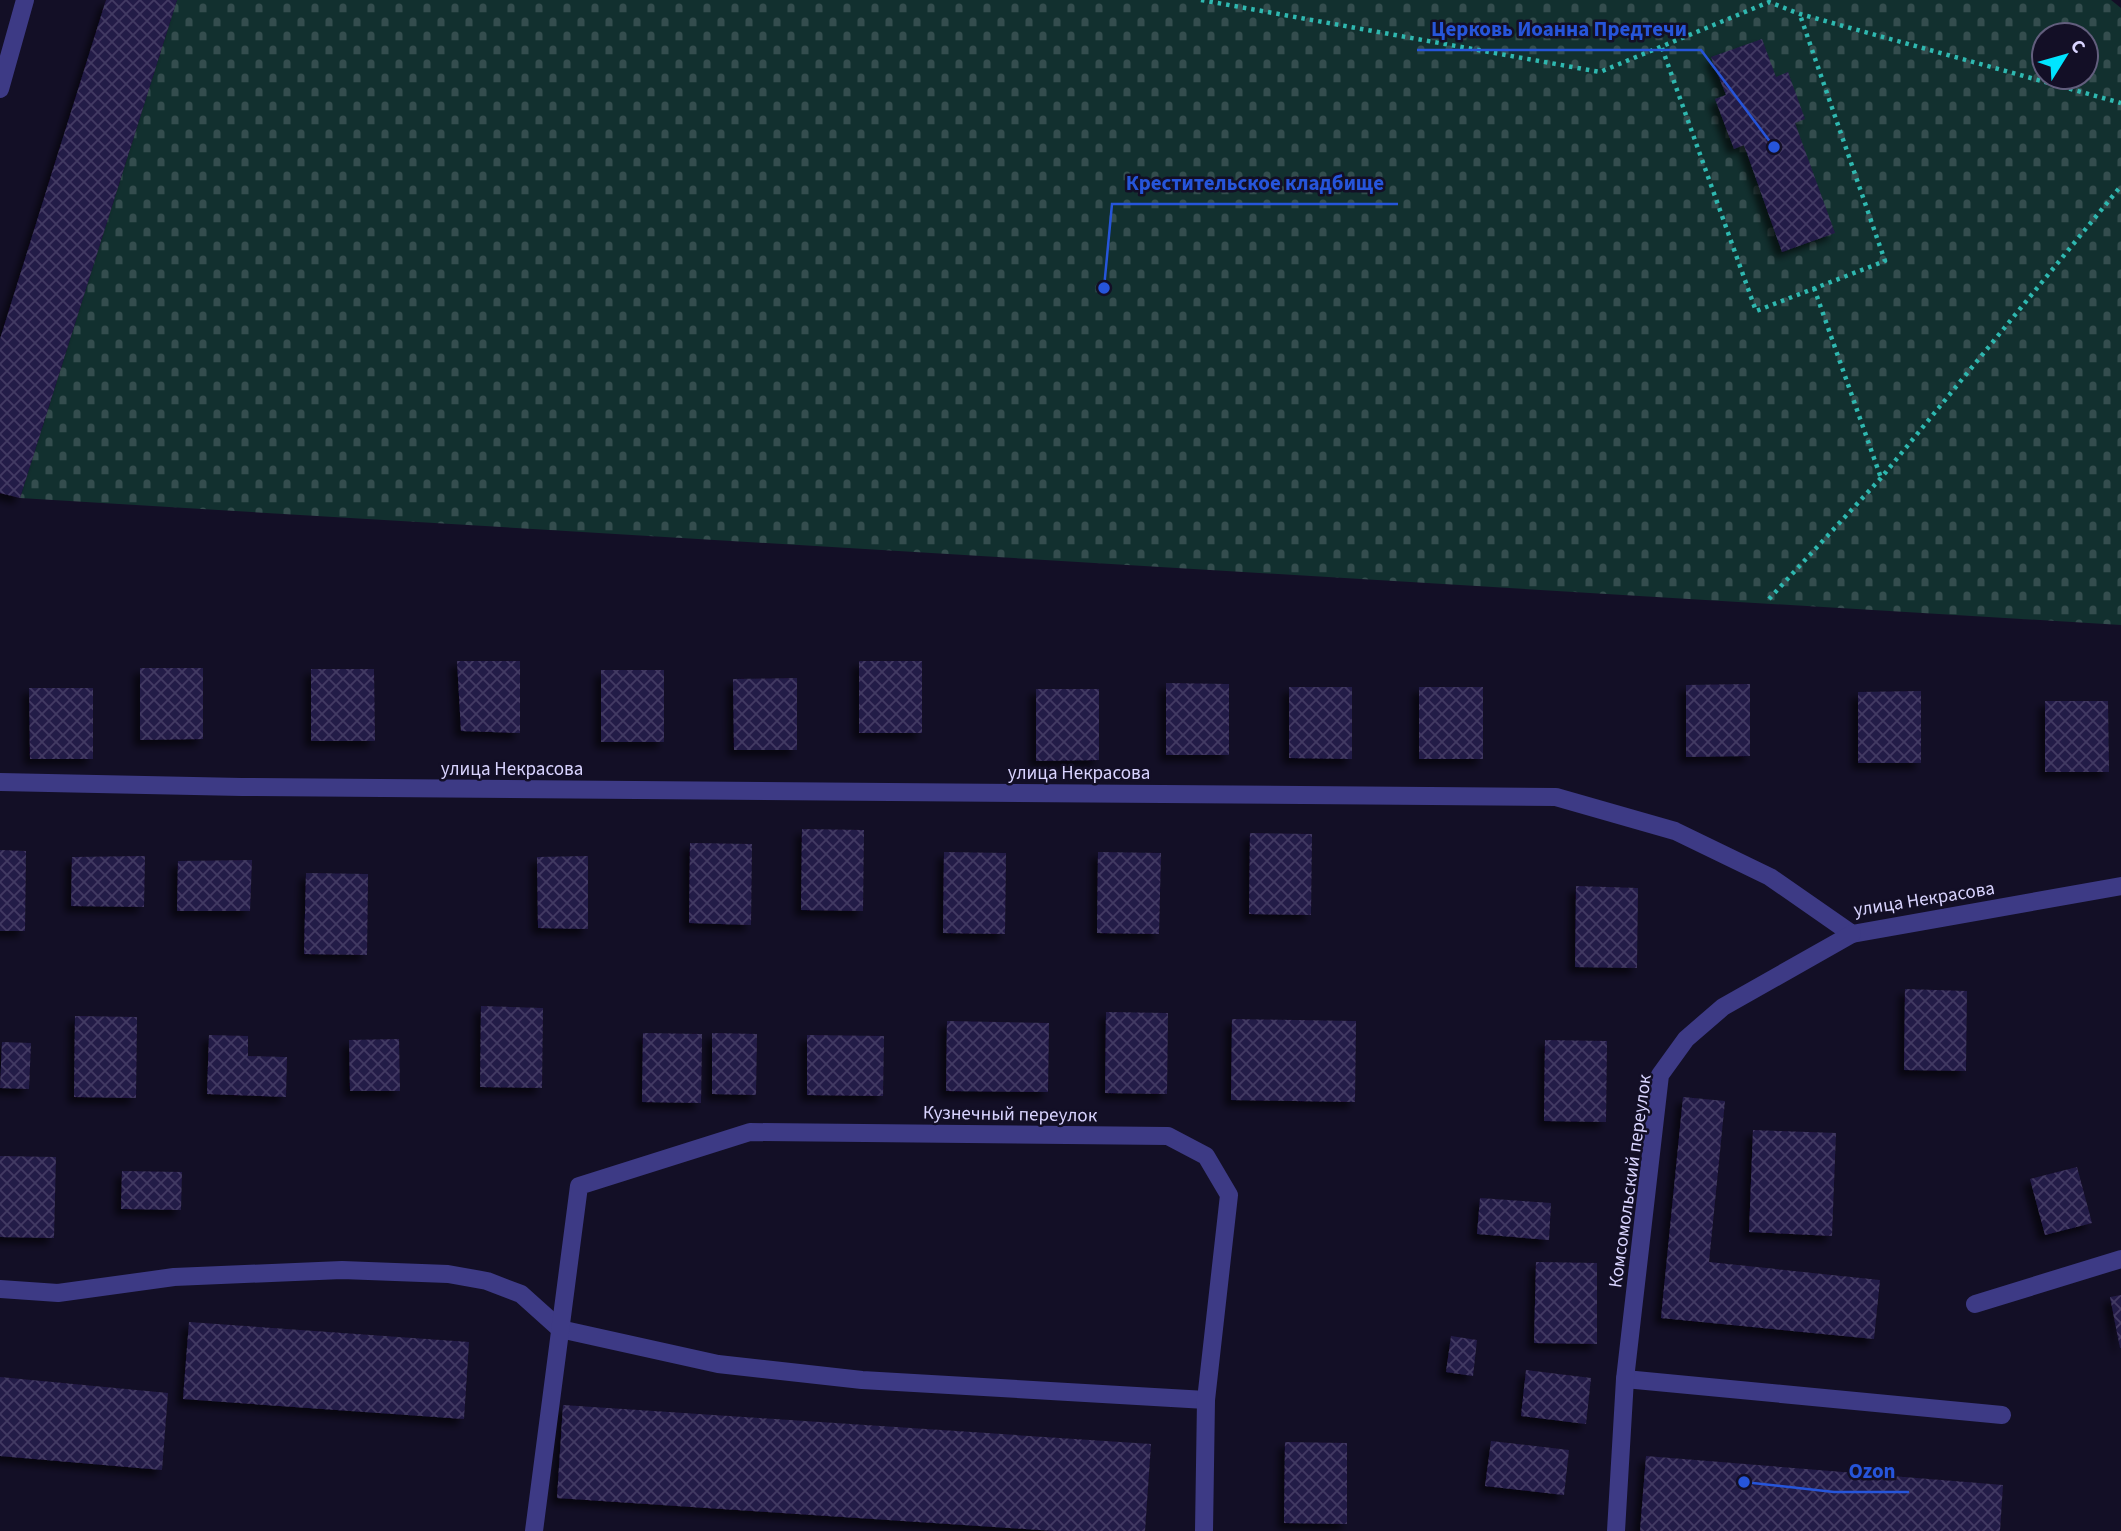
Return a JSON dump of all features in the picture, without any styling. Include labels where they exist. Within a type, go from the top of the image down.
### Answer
[{"type":"street","points":[[0,89],[25,0]]},
{"type":"street","name":"улица Некрасова","points":[[0,782],[242,787],[1556,797],[1675,831],[1770,877],[1852,933],[2121,886]]},
{"type":"street","name":"Комсомольский переулок","points":[[1616,1531],[1625,1378],[1660,1075],[1686,1039],[1723,1007],[1852,933]]},
{"type":"street","name":"Кузнечный переулок","points":[[560,1329],[579,1186],[750,1132],[1168,1136],[1206,1156],[1229,1195],[1206,1400],[1205,1531]]},
{"type":"street","points":[[1975,1304],[2121,1259]]},
{"type":"street","points":[[0,1289],[58,1293],[197,1275],[342,1270],[448,1274],[487,1281],[521,1294],[560,1329],[718,1364],[862,1380],[1206,1400]]},
{"type":"street","points":[[534,1531],[560,1329]]},
{"type":"street","points":[[1625,1378],[2002,1415]]},
{"type":"path","points":[[1201,0],[1600,72],[1768,1],[1800,14],[2121,103]]},
{"type":"path","points":[[1662,48],[1756,312],[1885,261],[1800,14]]},
{"type":"path","points":[[1769,599],[1881,478],[2121,186]]},
{"type":"path","points":[[1814,288],[1881,478]]},
{"type":"green space","points":[[177,0],[2111,0],[2121,8],[2121,625],[20,498]]},
{"type":"building","points":[[106,0],[177,0],[20,498],[0,493],[0,339]]},
{"type":"building","points":[[1762,39],[1776,77],[1788,72],[1805,119],[1795,123],[1835,233],[1782,252],[1744,145],[1734,149],[1715,99],[1726,95],[1711,57]]},
{"type":"building","points":[[457,661],[520,661],[520,733],[461,731]]},
{"type":"building","points":[[859,661],[922,661],[922,733],[859,733]]},
{"type":"building","points":[[140,668],[203,668],[203,739],[140,740]]},
{"type":"building","points":[[311,669],[374,669],[375,741],[311,741]]},
{"type":"building","points":[[601,670],[664,670],[664,742],[601,742]]},
{"type":"building","points":[[797,678],[797,750],[734,750],[733,679]]},
{"type":"building","points":[[1166,683],[1229,684],[1229,755],[1166,755]]},
{"type":"building","points":[[1750,684],[1750,756],[1686,757],[1686,685]]},
{"type":"building","points":[[1289,687],[1352,687],[1352,759],[1289,758]]},
{"type":"building","points":[[1419,687],[1483,687],[1483,759],[1419,759]]},
{"type":"building","points":[[29,688],[93,688],[93,759],[30,759]]},
{"type":"building","points":[[1036,689],[1099,689],[1099,760],[1036,761]]},
{"type":"building","points":[[1921,691],[1921,763],[1858,763],[1858,692]]},
{"type":"building","points":[[2045,701],[2108,701],[2109,772],[2045,772]]},
{"type":"building","points":[[802,829],[864,830],[863,911],[801,910]]},
{"type":"building","points":[[1250,833],[1312,834],[1311,915],[1249,914]]},
{"type":"building","points":[[690,843],[752,844],[751,925],[689,923]]},
{"type":"building","points":[[0,850],[26,851],[25,931],[0,931]]},
{"type":"building","points":[[944,852],[1006,853],[1005,934],[943,933]]},
{"type":"building","points":[[1098,852],[1161,853],[1159,934],[1097,933]]},
{"type":"building","points":[[145,856],[144,907],[71,906],[72,857]]},
{"type":"building","points":[[588,856],[588,929],[538,928],[537,857]]},
{"type":"building","points":[[252,860],[250,911],[177,911],[178,861]]},
{"type":"building","points":[[306,873],[368,874],[367,955],[304,954]]},
{"type":"building","points":[[1576,886],[1638,888],[1637,968],[1575,967]]},
{"type":"building","points":[[1905,989],[1967,991],[1966,1071],[1904,1070]]},
{"type":"building","points":[[481,1006],[543,1008],[542,1088],[480,1087]]},
{"type":"building","points":[[1106,1012],[1168,1013],[1167,1094],[1105,1093]]},
{"type":"building","points":[[75,1016],[137,1017],[136,1098],[74,1097]]},
{"type":"building","points":[[1232,1019],[1356,1021],[1355,1102],[1231,1100]]},
{"type":"building","points":[[947,1021],[1049,1023],[1048,1092],[946,1091]]},
{"type":"building","points":[[643,1033],[702,1034],[701,1103],[642,1102]]},
{"type":"building","points":[[712,1033],[757,1034],[756,1095],[712,1094]]},
{"type":"building","points":[[209,1035],[248,1036],[248,1056],[287,1057],[286,1097],[207,1094]]},
{"type":"building","points":[[807,1035],[884,1036],[883,1096],[807,1095]]},
{"type":"building","points":[[399,1039],[400,1091],[350,1091],[349,1040]]},
{"type":"building","points":[[1545,1040],[1607,1041],[1606,1122],[1544,1121]]},
{"type":"building","points":[[2,1042],[31,1043],[29,1089],[0,1088]]},
{"type":"building","points":[[1683,1097],[1725,1101],[1709,1262],[1880,1280],[1874,1339],[1661,1318]]},
{"type":"building","points":[[1753,1130],[1836,1133],[1832,1236],[1749,1232]]},
{"type":"building","points":[[0,1156],[56,1157],[54,1238],[0,1237]]},
{"type":"building","points":[[2077,1167],[2092,1223],[2045,1235],[2030,1179]]},
{"type":"building","points":[[122,1171],[182,1172],[181,1210],[121,1209]]},
{"type":"building","points":[[1480,1198],[1551,1203],[1549,1240],[1477,1234]]},
{"type":"building","points":[[1536,1262],[1597,1263],[1597,1344],[1534,1343]]},
{"type":"building","points":[[2121,1295],[2121,1348],[2120,1348],[2110,1297]]},
{"type":"building","points":[[189,1322],[469,1342],[464,1419],[183,1399]]},
{"type":"building","points":[[1451,1336],[1477,1340],[1473,1376],[1446,1372]]},
{"type":"building","points":[[1526,1370],[1591,1378],[1586,1424],[1521,1416]]},
{"type":"building","points":[[0,1377],[168,1393],[162,1470],[0,1456]]},
{"type":"building","points":[[563,1405],[1151,1444],[1145,1531],[1055,1531],[557,1498]]},
{"type":"building","points":[[1491,1441],[1569,1450],[1564,1495],[1485,1486]]},
{"type":"building","points":[[1285,1442],[1347,1443],[1347,1524],[1284,1523]]},
{"type":"building","points":[[1646,1456],[2003,1485],[2000,1531],[1640,1531]]},
{"type":"place","name":"Церковь Иоанна Предтечи","points":[[1774,147]]},
{"type":"place","name":"Крестительское кладбище","points":[[1104,288]]},
{"type":"place","name":"Ozon","points":[[1744,1482]]}]
